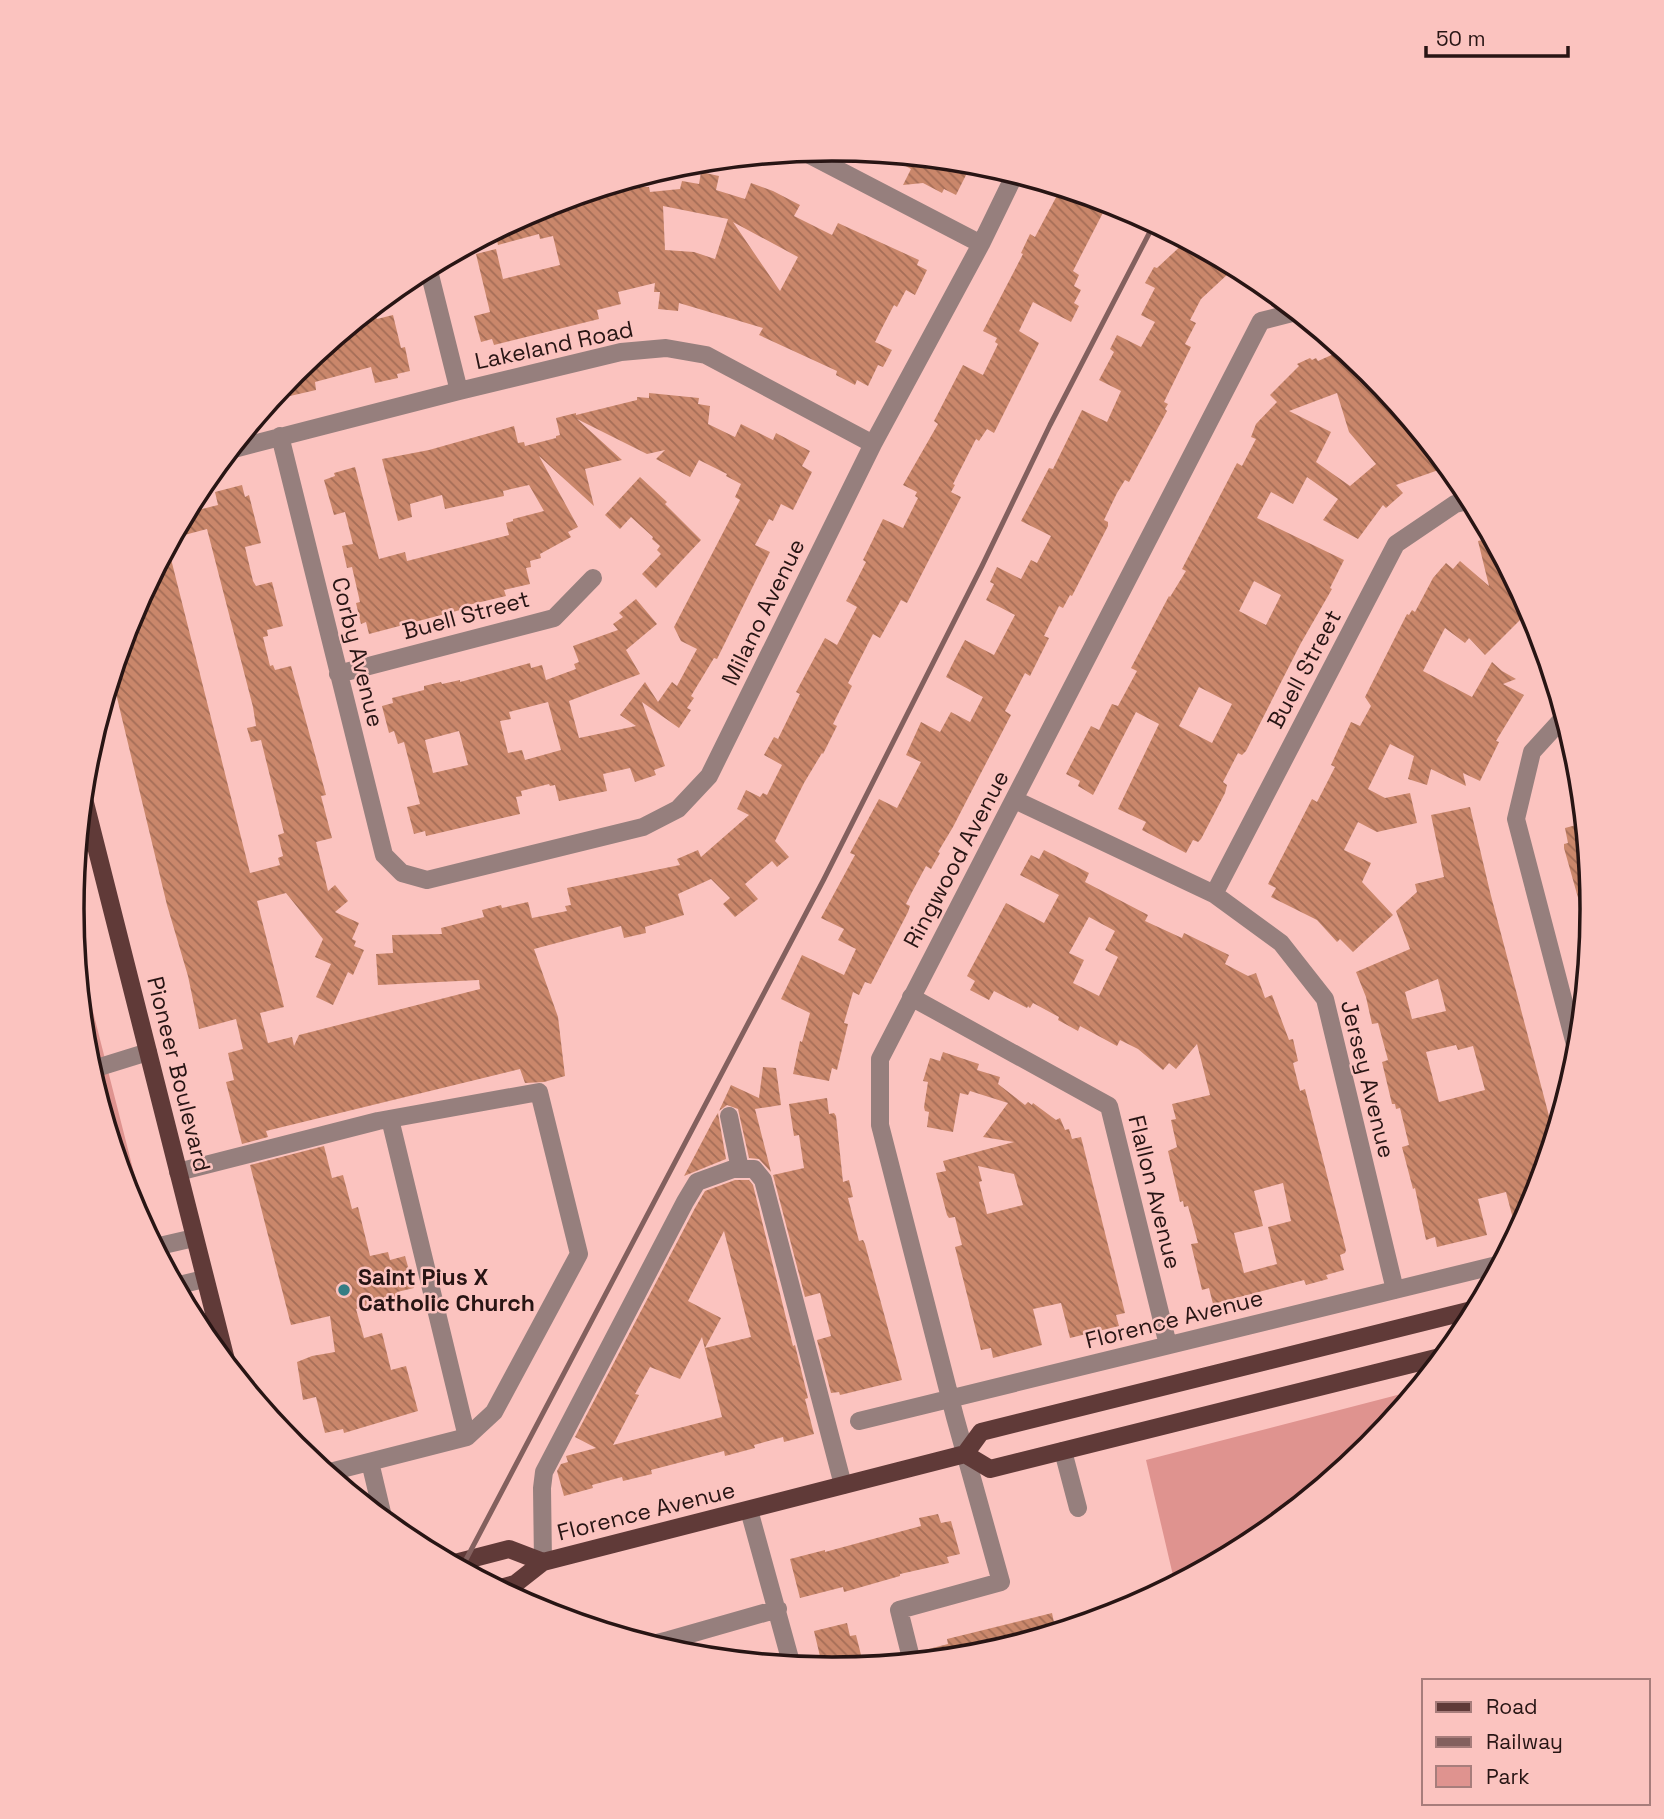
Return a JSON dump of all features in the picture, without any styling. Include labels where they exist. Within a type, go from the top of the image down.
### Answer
[{"type":"main road","name":"Pioneer Boulevard","points":[[89,819],[220,1339]]},
{"type":"main road","points":[[1429,1360],[990,1469],[965,1454],[981,1432],[1461,1314]]},
{"type":"main road","name":"Florence Avenue","points":[[512,1585],[542,1562],[965,1454]]},
{"type":"main road","name":"Florence Avenue","points":[[465,1561],[509,1549],[542,1562]]},
{"type":"street","points":[[822,161],[981,244]]},
{"type":"street","name":"Milano Avenue","points":[[402,873],[427,880],[643,827],[678,809],[709,776],[873,444],[981,244],[1010,183]]},
{"type":"street","points":[[431,279],[459,391]]},
{"type":"street","name":"Ringwood Avenue","points":[[910,1653],[899,1610],[1001,1582],[950,1399],[880,1125],[880,1059],[1261,321],[1285,315]]},
{"type":"street","name":"Lakeland Road","points":[[246,446],[621,352],[666,348],[706,355],[873,444]]},
{"type":"street","name":"Corby Avenue","points":[[280,436],[384,855],[402,873]]},
{"type":"street","name":"Buell Street","points":[[1214,894],[1396,544],[1459,503]]},
{"type":"street","name":"Buell Street","points":[[338,674],[554,618],[593,578]]},
{"type":"street","points":[[1557,725],[1532,752],[1516,819],[1571,1028]]},
{"type":"street","name":"Jersey Avenue","points":[[1015,800],[1214,894],[1281,943],[1325,999],[1395,1290]]},
{"type":"street","name":"Flallon Avenue","points":[[911,997],[1108,1106],[1168,1345]]},
{"type":"street","points":[[101,1067],[148,1052]]},
{"type":"street","points":[[178,1172],[390,1119],[539,1093],[579,1254],[494,1412],[467,1437],[337,1470]]},
{"type":"street","points":[[729,1116],[740,1169]]},
{"type":"street","points":[[390,1119],[467,1437]]},
{"type":"street","points":[[542,1562],[544,1472],[697,1182],[733,1169],[754,1170],[762,1180],[843,1485]]},
{"type":"street","points":[[164,1245],[194,1238]]},
{"type":"street","name":"Florence Avenue","points":[[859,1421],[1489,1267]]},
{"type":"street","points":[[184,1284],[204,1279]]},
{"type":"street","points":[[1063,1451],[1078,1508]]},
{"type":"street","points":[[370,1462],[380,1505]]},
{"type":"street","points":[[749,1510],[790,1656]]},
{"type":"street","points":[[682,1642],[778,1609]]},
{"type":"green space","points":[[89,997],[137,1186],[109,1103]]},
{"type":"green space","points":[[1401,1394],[1361,1438],[1287,1503],[1248,1531],[1173,1575],[1146,1460]]},
{"type":"building","points":[[905,165],[966,174],[956,195],[944,189],[942,193],[923,183],[903,185],[911,169]]},
{"type":"building","points":[[701,174],[719,176],[716,190],[745,199],[751,183],[800,205],[794,216],[832,235],[838,223],[919,260],[917,265],[927,270],[915,295],[906,290],[897,307],[894,305],[882,328],[875,342],[892,350],[883,367],[878,365],[868,386],[857,380],[855,385],[836,375],[837,371],[759,335],[763,328],[679,303],[678,311],[658,309],[660,292],[654,292],[655,283],[618,292],[621,304],[597,310],[599,319],[494,345],[492,339],[481,342],[474,316],[490,312],[476,254],[496,249],[503,279],[560,265],[553,236],[540,239],[539,234],[498,245],[497,241],[546,218],[592,201],[643,186],[649,187],[650,192],[680,189],[682,181],[699,184]],"holes":[[[663,206],[728,219],[715,259],[694,252],[665,250]],[[733,222],[798,257],[780,291]]]},
{"type":"building","points":[[1057,196],[1103,212],[1073,271],[1079,275],[1074,286],[1081,290],[1074,303],[1079,306],[1071,322],[1033,302],[1019,331],[1039,343],[994,433],[987,429],[979,441],[976,439],[953,484],[955,485],[951,492],[961,497],[907,603],[901,600],[880,638],[873,634],[848,683],[852,686],[833,724],[837,726],[775,841],[789,857],[777,867],[772,861],[745,884],[758,899],[735,917],[723,904],[730,898],[711,879],[678,894],[684,915],[645,927],[646,933],[624,938],[621,926],[534,949],[558,1017],[565,1076],[544,1082],[525,1083],[520,1069],[266,1131],[268,1137],[242,1144],[226,1082],[234,1080],[228,1053],[243,1049],[236,1019],[199,1029],[116,694],[141,623],[171,560],[250,873],[280,865],[278,858],[283,856],[278,835],[284,833],[261,740],[251,742],[247,728],[256,726],[253,707],[207,529],[184,535],[200,509],[218,505],[215,492],[242,485],[245,497],[249,495],[261,543],[245,547],[253,581],[256,586],[272,582],[283,626],[267,630],[268,636],[263,637],[270,666],[273,665],[275,670],[291,666],[326,795],[321,796],[332,838],[316,842],[328,891],[335,885],[348,901],[335,912],[359,923],[352,939],[356,941],[354,946],[364,950],[353,975],[348,972],[333,1005],[316,997],[331,964],[315,957],[323,939],[286,893],[257,901],[284,1007],[260,1013],[268,1043],[292,1037],[294,1046],[299,1035],[480,989],[479,980],[378,985],[376,954],[393,953],[392,935],[442,934],[441,928],[484,917],[482,910],[501,905],[502,908],[528,902],[532,918],[567,911],[565,906],[571,905],[567,888],[680,865],[677,859],[698,850],[701,857],[749,815],[737,809],[746,790],[760,797],[763,793],[767,795],[782,765],[764,755],[774,737],[778,739],[800,694],[796,692],[825,638],[837,645],[857,607],[846,601],[866,562],[863,560],[883,519],[903,528],[918,498],[915,496],[917,492],[903,485],[938,424],[934,421],[963,365],[983,375],[998,344],[995,342],[997,338],[983,331],[1023,254],[1021,253],[1030,234],[1035,237]]},
{"type":"building","points":[[1179,248],[1227,275],[1201,299],[1190,320],[1196,323],[1185,344],[1191,347],[1164,402],[1168,404],[1165,409],[1167,411],[1129,482],[1125,480],[1117,493],[1104,520],[1108,522],[1108,526],[1072,596],[1070,595],[1063,608],[1059,606],[1044,636],[1049,638],[1030,676],[1025,673],[1005,711],[1011,715],[938,852],[940,853],[931,869],[926,866],[912,892],[906,904],[910,906],[908,912],[871,984],[865,982],[859,995],[853,992],[844,1023],[848,1024],[837,1070],[832,1068],[829,1081],[793,1074],[800,1041],[802,1042],[810,1013],[781,999],[802,955],[844,975],[856,949],[838,940],[844,929],[821,918],[855,855],[850,853],[879,799],[897,808],[921,762],[906,755],[921,722],[940,732],[951,712],[970,722],[983,697],[946,677],[965,640],[994,655],[1015,615],[986,600],[994,584],[990,582],[997,567],[1021,579],[1031,560],[1037,563],[1051,536],[1021,521],[1049,468],[1053,469],[1082,410],[1107,422],[1121,391],[1099,380],[1114,352],[1110,349],[1117,335],[1141,347],[1155,322],[1141,315],[1155,288],[1145,283],[1154,267],[1157,268]]},
{"type":"building","points":[[393,315],[401,348],[405,347],[410,371],[397,374],[398,378],[375,383],[371,367],[315,382],[316,390],[290,396],[339,347],[376,317],[377,319]]},
{"type":"building","points":[[1333,354],[1394,416],[1437,471],[1396,485],[1403,493],[1386,508],[1383,505],[1358,539],[1323,520],[1338,499],[1307,477],[1293,504],[1271,492],[1257,518],[1344,560],[1330,588],[1332,589],[1246,751],[1242,755],[1238,753],[1223,782],[1227,785],[1225,793],[1201,839],[1198,842],[1193,840],[1186,853],[1142,830],[1146,822],[1118,809],[1159,724],[1136,712],[1093,795],[1078,786],[1080,781],[1066,774],[1091,726],[1099,730],[1112,704],[1118,706],[1137,671],[1131,668],[1169,596],[1186,571],[1182,569],[1237,463],[1242,466],[1256,439],[1251,437],[1256,424],[1277,402],[1270,395],[1299,366],[1297,364],[1316,358],[1318,361]],"holes":[[[1337,393],[1349,432],[1376,464],[1350,486],[1316,462],[1331,432],[1289,411]],[[1254,581],[1281,595],[1266,625],[1239,611]],[[1199,687],[1232,704],[1212,743],[1179,726]]]},
{"type":"building","points":[[649,393],[699,398],[698,404],[710,406],[708,424],[735,437],[741,424],[773,440],[776,433],[810,451],[802,466],[812,472],[793,510],[781,504],[773,521],[769,519],[755,545],[770,552],[717,659],[714,658],[691,696],[694,698],[687,708],[691,710],[679,728],[642,702],[665,766],[654,770],[656,775],[635,782],[630,768],[603,774],[607,791],[559,801],[555,785],[521,791],[522,796],[516,797],[520,814],[426,836],[425,831],[414,834],[407,807],[420,804],[404,742],[398,744],[394,731],[389,733],[382,706],[393,703],[392,698],[424,690],[424,686],[460,682],[530,663],[531,668],[542,665],[546,680],[576,669],[574,664],[579,662],[573,646],[618,630],[613,624],[623,617],[619,613],[636,599],[657,624],[626,650],[640,674],[569,701],[579,738],[636,726],[620,715],[645,682],[658,702],[672,682],[677,686],[697,649],[681,641],[674,627],[740,500],[735,497],[741,484],[699,460],[690,477],[656,459],[665,450],[647,454],[577,419],[622,460],[585,469],[594,506],[539,456],[578,527],[568,532],[571,537],[540,554],[541,558],[530,561],[531,567],[526,568],[530,584],[504,590],[506,596],[369,634],[366,622],[361,624],[356,603],[360,602],[352,567],[347,568],[342,546],[353,544],[345,512],[334,515],[324,480],[335,476],[334,473],[355,467],[379,559],[405,552],[407,561],[509,535],[506,523],[544,511],[529,485],[503,491],[504,496],[445,509],[442,495],[410,504],[412,517],[398,521],[382,459],[429,450],[514,426],[518,443],[524,442],[525,446],[560,435],[556,418],[637,400],[637,397],[649,398]],"holes":[[[548,702],[561,750],[525,760],[522,750],[508,753],[500,721],[511,719],[509,712]],[[459,731],[468,765],[433,773],[425,740]]]},
{"type":"building","points":[[640,477],[701,540],[656,588],[642,574],[661,554],[657,550],[660,546],[631,517],[620,529],[605,515]]},
{"type":"building","points":[[1482,540],[1521,619],[1485,655],[1469,638],[1465,643],[1445,628],[1423,671],[1472,697],[1492,662],[1516,679],[1503,684],[1524,695],[1496,741],[1499,742],[1480,781],[1463,773],[1466,786],[1431,769],[1427,785],[1408,779],[1414,756],[1390,744],[1368,789],[1385,798],[1410,793],[1417,823],[1377,832],[1358,822],[1344,850],[1371,863],[1362,882],[1393,915],[1353,952],[1340,939],[1337,942],[1317,920],[1271,897],[1276,888],[1268,884],[1312,799],[1317,802],[1335,767],[1331,765],[1351,722],[1360,726],[1371,706],[1365,697],[1407,614],[1412,610],[1415,612],[1433,578],[1446,563],[1453,569],[1460,561],[1489,586],[1478,541]]},
{"type":"building","points":[[1470,807],[1550,1119],[1513,1218],[1506,1192],[1478,1199],[1487,1235],[1437,1247],[1435,1237],[1426,1240],[1415,1188],[1413,1189],[1402,1147],[1409,1145],[1400,1108],[1396,1109],[1395,1104],[1392,1104],[1382,1062],[1388,1060],[1378,1023],[1372,1024],[1366,997],[1356,972],[1410,949],[1396,911],[1417,892],[1415,884],[1444,877],[1431,815]],"holes":[[[1438,979],[1446,1011],[1412,1019],[1405,992]],[[1456,1045],[1458,1050],[1473,1046],[1485,1090],[1439,1102],[1426,1052]]]},
{"type":"building","points":[[1575,825],[1580,904],[1564,848],[1564,844],[1568,843],[1565,828]]},
{"type":"building","points":[[1044,850],[1089,873],[1085,882],[1148,915],[1145,921],[1182,938],[1184,933],[1229,955],[1225,964],[1248,976],[1256,973],[1265,998],[1272,995],[1289,1040],[1293,1039],[1298,1061],[1293,1063],[1300,1091],[1305,1089],[1346,1250],[1340,1255],[1344,1270],[1326,1275],[1328,1279],[1306,1285],[1304,1280],[1213,1304],[1209,1288],[1202,1290],[1191,1244],[1198,1243],[1188,1206],[1184,1207],[1183,1201],[1180,1202],[1168,1151],[1177,1147],[1171,1120],[1176,1119],[1172,1104],[1210,1095],[1197,1044],[1176,1069],[1169,1063],[1163,1070],[1138,1049],[1120,1040],[1117,1046],[1080,1026],[1078,1031],[1033,1003],[1027,1008],[994,991],[989,1000],[970,990],[975,981],[967,976],[1006,903],[1044,923],[1059,895],[1020,875],[1031,855],[1039,859]],"holes":[[[1089,917],[1115,931],[1105,950],[1118,957],[1099,996],[1073,983],[1084,960],[1069,953]],[[1283,1183],[1291,1221],[1268,1227],[1277,1264],[1244,1273],[1234,1233],[1263,1226],[1254,1191]]]},
{"type":"building","points":[[943,1052],[979,1064],[977,1070],[1000,1077],[998,1084],[1025,1105],[1028,1102],[1032,1105],[1033,1103],[1056,1120],[1060,1118],[1065,1130],[1069,1129],[1072,1139],[1081,1137],[1125,1313],[1116,1315],[1119,1326],[1070,1338],[1061,1303],[1033,1309],[1042,1345],[993,1358],[991,1348],[981,1350],[955,1247],[962,1245],[955,1217],[949,1218],[947,1215],[936,1173],[946,1171],[943,1161],[1014,1142],[983,1137],[1008,1103],[970,1091],[968,1095],[960,1093],[953,1132],[927,1127],[929,1112],[925,1111],[924,1107],[928,1082],[923,1081],[930,1058],[940,1061]],"holes":[[[978,1166],[1014,1174],[1023,1205],[987,1214]]]},
{"type":"building","points":[[763,1067],[776,1068],[781,1105],[755,1109],[771,1172],[759,1159],[749,1158],[738,1109],[727,1105],[719,1111],[731,1085],[759,1098]]},
{"type":"building","points":[[827,1098],[829,1114],[834,1113],[836,1116],[843,1182],[849,1180],[853,1197],[848,1198],[859,1241],[863,1240],[865,1244],[902,1380],[840,1395],[839,1392],[831,1393],[817,1340],[831,1336],[820,1293],[805,1297],[773,1175],[804,1168],[799,1135],[794,1136],[789,1104]]},
{"type":"building","points":[[718,1113],[726,1159],[684,1176],[713,1121]]},
{"type":"building","points":[[324,1146],[332,1178],[343,1175],[352,1209],[358,1207],[370,1256],[388,1252],[390,1260],[405,1256],[414,1288],[397,1292],[398,1298],[356,1309],[364,1338],[382,1333],[391,1370],[406,1366],[418,1411],[344,1433],[343,1429],[325,1433],[316,1397],[303,1400],[297,1362],[335,1352],[330,1316],[291,1325],[250,1165]]},
{"type":"building","points":[[735,1180],[749,1180],[753,1185],[808,1398],[805,1399],[814,1434],[784,1442],[783,1437],[725,1456],[724,1451],[651,1470],[652,1474],[623,1481],[622,1477],[592,1485],[593,1488],[564,1496],[557,1471],[561,1464],[568,1462],[566,1456],[596,1448],[575,1437],[705,1191]],"holes":[[[724,1231],[751,1337],[705,1348],[721,1318],[688,1301]],[[702,1337],[722,1417],[613,1445],[650,1367],[680,1379]]]},
{"type":"building","points":[[938,1514],[941,1523],[951,1521],[960,1554],[947,1557],[949,1563],[900,1574],[844,1592],[843,1587],[800,1598],[790,1559],[921,1526],[919,1518]]},
{"type":"building","points":[[1052,1613],[1054,1623],[978,1643],[921,1652],[948,1644],[947,1639]]},
{"type":"building","points":[[847,1623],[850,1636],[856,1635],[861,1657],[820,1658],[814,1631]]},
{"type":"railway","points":[[465,1561],[824,879],[1050,425],[1149,233]]},
{"type":"place","name":"Saint Pius X Catholic Church","points":[[344,1290]]}]
